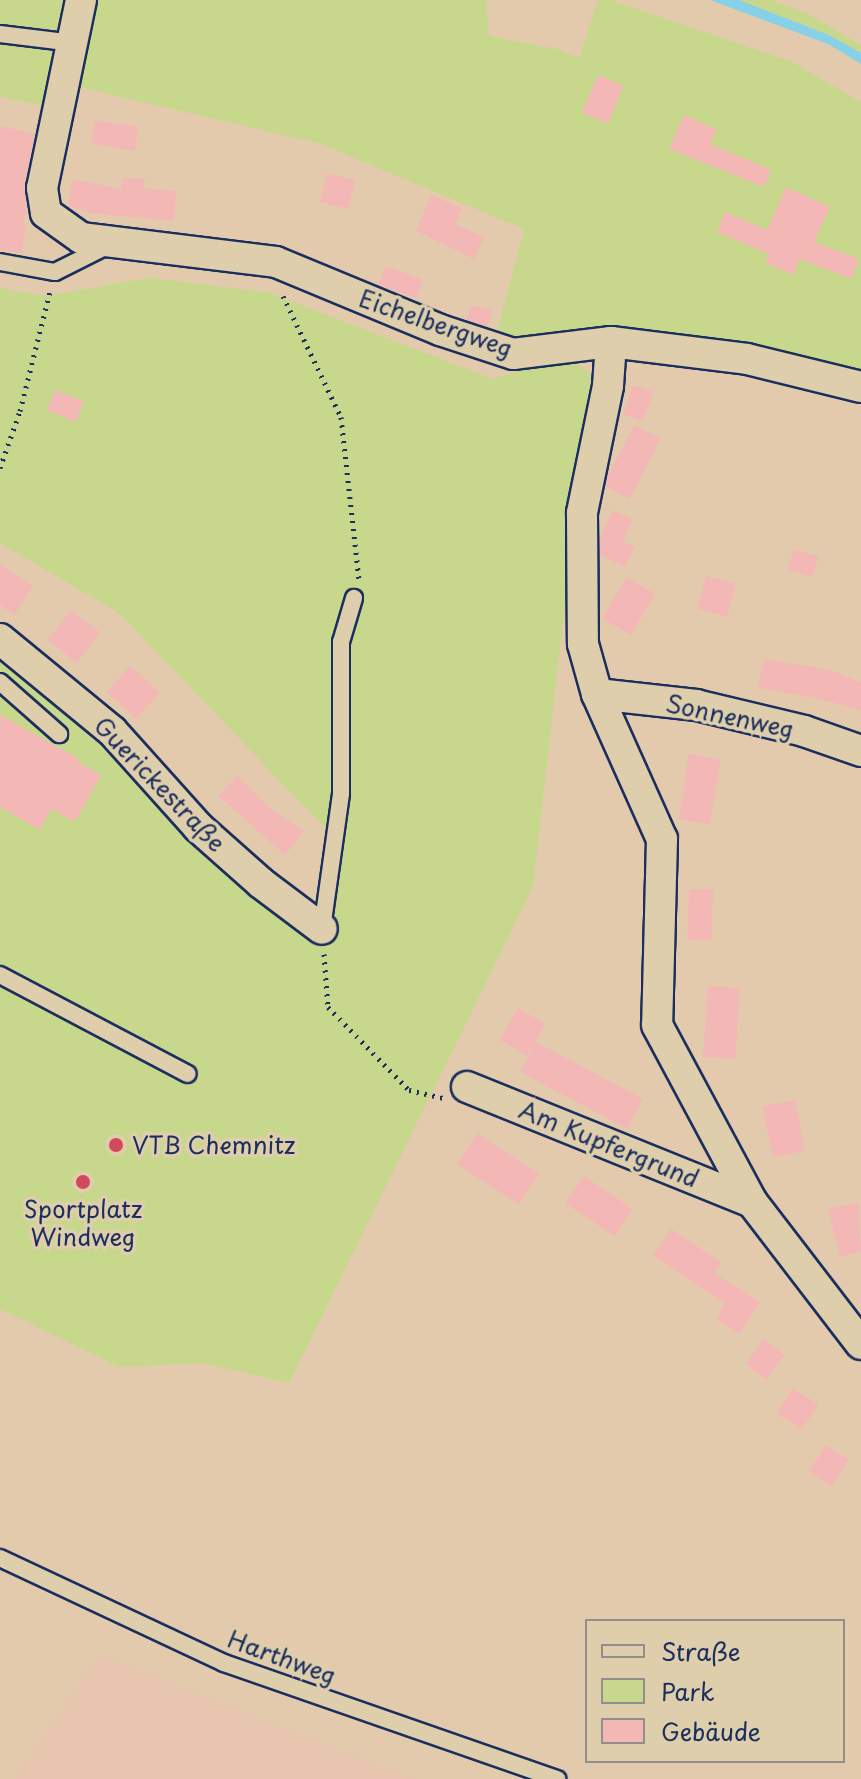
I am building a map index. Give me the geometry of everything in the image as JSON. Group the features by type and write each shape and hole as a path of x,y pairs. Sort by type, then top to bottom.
{"street":[{"path":"73,43 81,0"},
{"name":"Eichelbergweg","path":"73,43 42,188 46,213 81,238 276,262 440,330 513,354 611,342 747,359 861,387"},
{"name":"Am Kupfergrund","path":"611,342 608,386 582,513 583,644 597,694 662,839 657,1025 752,1202 861,1344"},
{"name":"Guerickestraße","path":"0,639 112,731 198,827 261,883 322,929"},
{"name":"Sonnenweg","path":"597,694 696,705 804,731 861,751"},
{"name":"Am Kupfergrund","path":"467,1087 752,1202"}],"lane":[{"path":"0,34 73,43"},
{"path":"0,262 55,272 111,244"},
{"path":"322,929 341,793 341,642 354,598"},
{"path":"0,682 59,734"},
{"path":"0,975 188,1074"},
{"name":"Harthweg","path":"0,1558 224,1663 557,1779"}],"path":[{"path":"0,468 20,411 55,272"},
{"path":"281,293 341,417 360,575 354,598"},
{"path":"322,929 328,1007 409,1090 441,1100 467,1087"}],"shaded area":[{"path":"100,1655 412,1779 15,1779"}],"green space":[{"path":"0,0 68,0 52,107 0,97"},
{"path":"94,0 486,0 489,36 557,49 579,58 598,0 611,0 790,61 861,102 861,369 744,343 598,326 495,339 524,229 321,144 79,87 86,25"},
{"path":"739,0 772,0 808,14 861,45 861,53 829,35"},
{"path":"149,278 267,292 493,379 546,362 572,361 591,373 533,887 289,1383 203,1363 119,1367 0,1309 0,649 132,773 315,910 326,829 119,613 0,543 0,288 45,296"}],"water":[{"path":"710,0 739,0 829,35 861,53 861,64 828,44"}],"building":[{"path":"598,75 624,86 608,124 582,113"},
{"path":"684,115 717,130 710,144 771,170 764,187 669,149"},
{"path":"95,120 138,127 135,151 91,144"},
{"path":"0,126 35,134 24,185 27,208 22,253 0,250"},
{"path":"327,173 355,180 348,209 320,202"},
{"path":"122,178 145,179 144,188 176,191 174,221 90,213 68,206 73,179 121,189"},
{"path":"786,187 830,207 814,242 859,259 852,279 799,259 794,275 765,263 769,254 717,232 725,212 767,230"},
{"path":"431,195 462,208 455,224 484,237 474,259 416,231"},
{"path":"385,266 423,279 416,298 378,285"},
{"path":"471,305 492,311 488,326 467,320"},
{"path":"633,385 653,392 643,421 623,414"},
{"path":"55,390 84,402 76,422 47,410"},
{"path":"634,425 661,439 630,499 603,486"},
{"path":"613,510 632,519 623,542 635,547 625,567 600,555 600,539"},
{"path":"794,549 819,557 812,577 788,569"},
{"path":"0,564 33,586 14,615 0,605"},
{"path":"706,576 736,584 727,617 697,609"},
{"path":"627,577 655,594 631,635 602,618"},
{"path":"71,610 100,633 77,663 48,640"},
{"path":"764,659 831,670 861,682 861,711 829,701 758,688"},
{"path":"130,666 160,693 136,719 107,692"},
{"path":"0,715 79,759 78,762 101,775 75,822 51,809 40,830 0,807"},
{"path":"689,754 721,759 710,824 679,819"},
{"path":"237,776 276,813 304,831 285,855 218,796"},
{"path":"689,889 713,890 711,941 687,940"},
{"path":"708,986 740,988 735,1059 703,1057"},
{"path":"518,1008 546,1024 527,1056 500,1040"},
{"path":"536,1042 643,1099 627,1129 520,1072"},
{"path":"795,1100 805,1151 773,1157 763,1106"},
{"path":"477,1133 539,1173 519,1204 457,1164"},
{"path":"584,1176 633,1209 614,1236 566,1203"},
{"path":"858,1202 861,1251 840,1257 828,1209"},
{"path":"671,1229 721,1262 714,1273 760,1302 739,1334 716,1319 725,1304 653,1256"},
{"path":"764,1339 785,1355 766,1379 745,1364"},
{"path":"793,1388 818,1404 802,1429 777,1413"},
{"path":"826,1445 849,1460 831,1487 809,1472"}],"place":[{"name":"VTB Chemnitz","path":"116,1145"},
{"name":"Sportplatz Windweg","path":"83,1182"}]}
